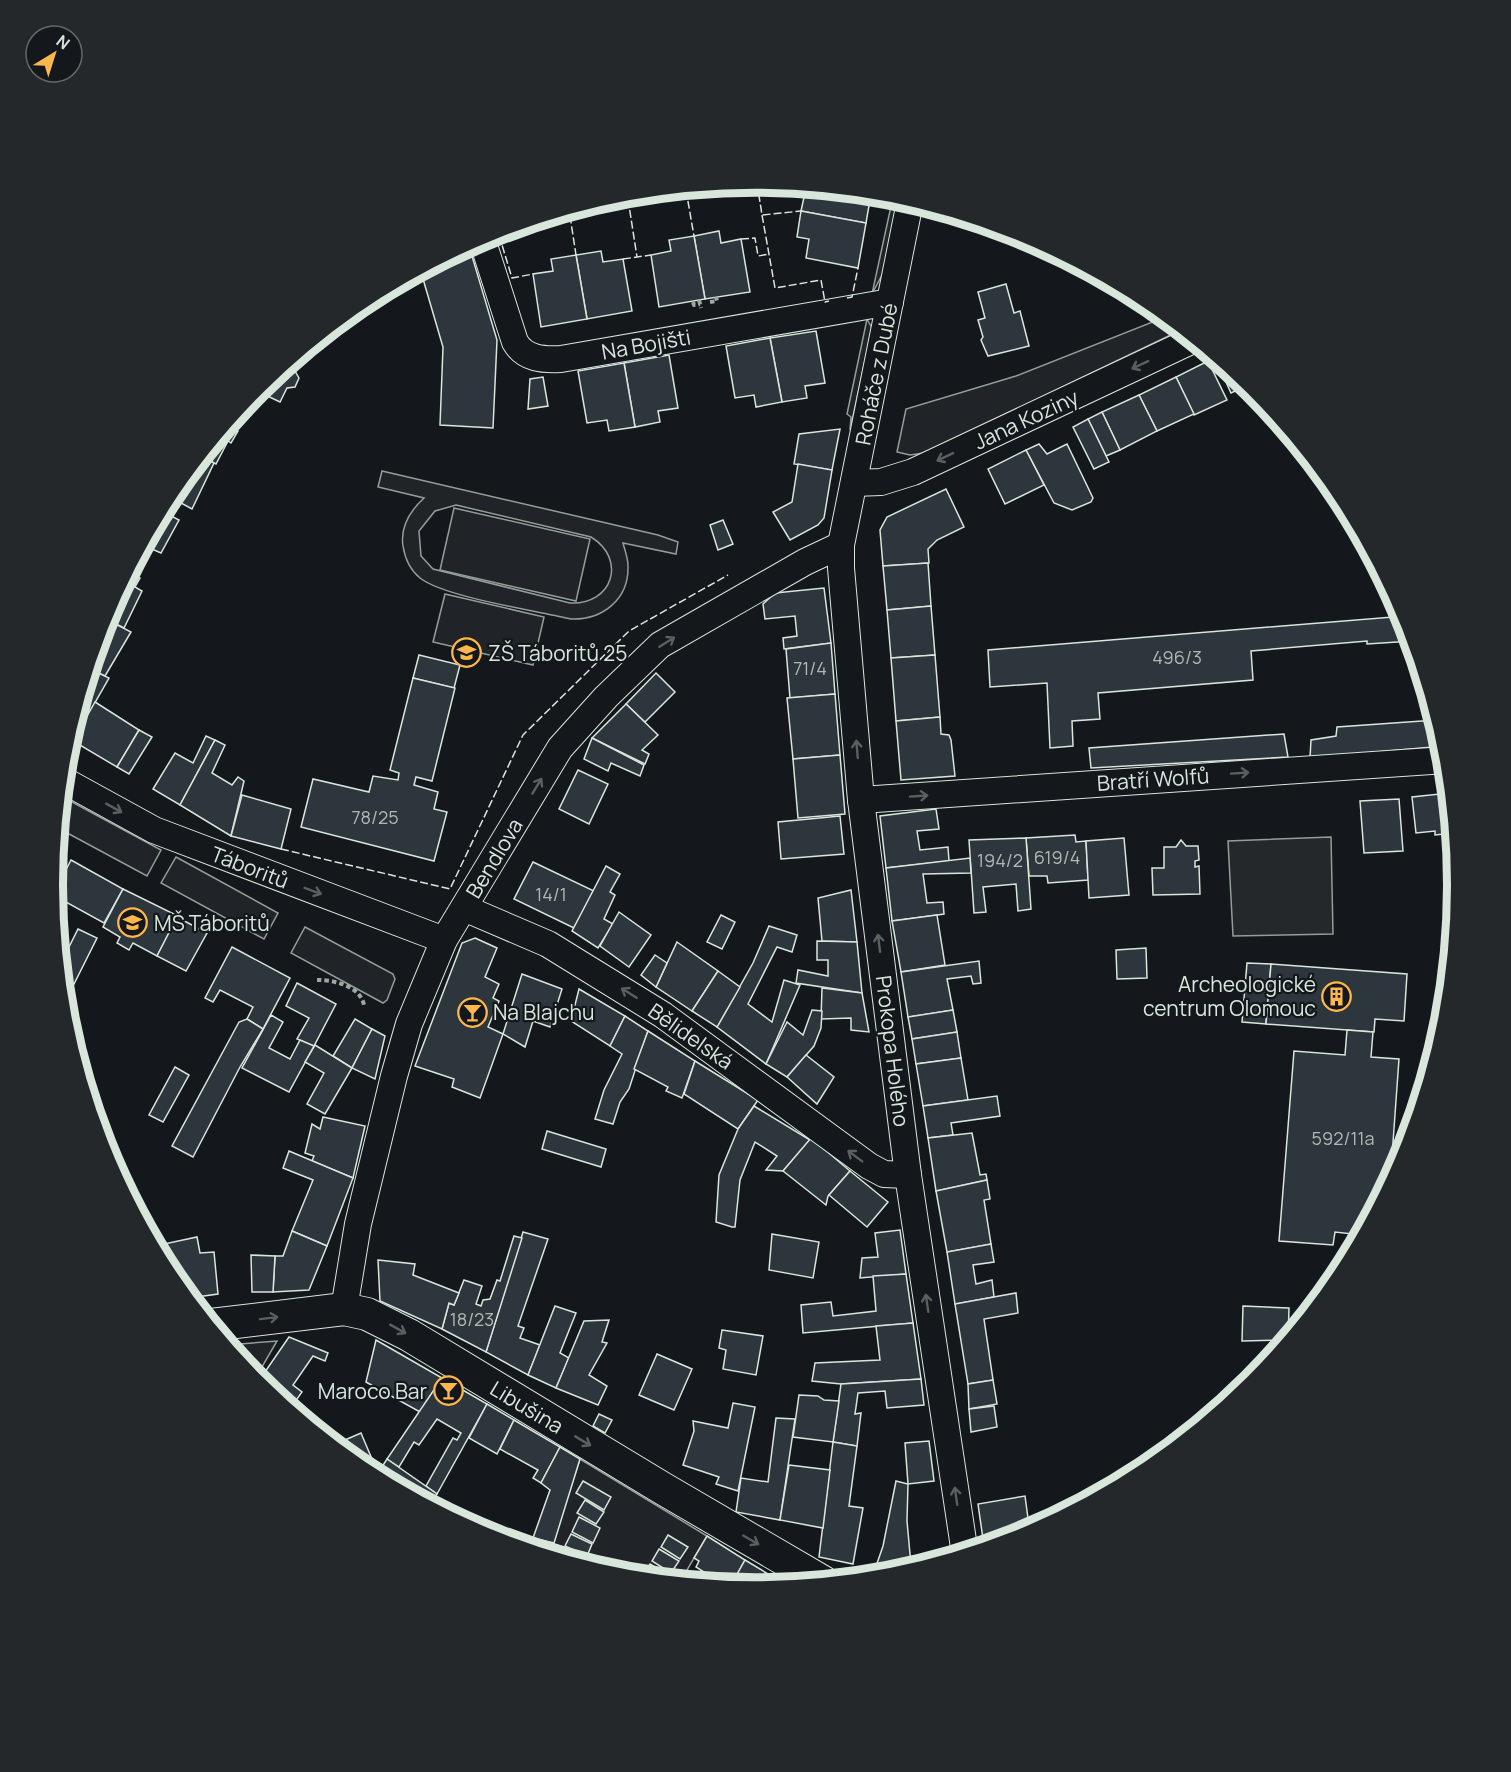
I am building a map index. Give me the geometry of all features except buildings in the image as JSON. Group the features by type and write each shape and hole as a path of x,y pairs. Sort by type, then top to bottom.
{"street":[{"name":"Roháče z Dubé","path":"841,545 908,211"},
{"name":"Na Bojišti","path":"485,248 515,342 522,351 538,359 561,359 890,302"},
{"name":"Jana Koziny","path":"854,483 881,482 913,472 1185,344"},
{"name":"Prokopa Holého","path":"841,545 861,800 908,1175 963,1547"},
{"name":"Bendlova","path":"344,1309 354,1243 394,1076 409,1024 444,940 560,748 606,697 660,645 805,562 841,545"},
{"name":"Bratří Wolfů","path":"861,800 1437,761"},
{"name":"Táboritů","path":"71,784 154,830 444,940"},
{"name":"Bělidelská","path":"464,908 548,944 663,1015 869,1166 884,1174 908,1175"},
{"name":"Libušina","path":"219,1324 344,1309 367,1314 410,1335 662,1488 813,1576"}],"path":[{"path":"710,302 717,301 716,297"},
{"path":"693,302 694,305 700,304"},
{"path":"317,980 348,986 359,994 364,1005"}],"shaded area":[{"path":"891,207 898,209 883,273 872,294"},
{"path":"867,319 872,328 850,430 851,417 847,414"},
{"path":"1155,321 1173,334 924,453 910,455 897,452 906,409 1016,376"},
{"path":"382,471 658,535 678,542 676,554 623,543 628,566 624,589 612,606 593,616 571,619 492,603 432,585 416,575 405,555 402,539 410,514 424,498 378,487","holes":["456,505 591,537 602,546 609,557 612,568 610,579 605,589 596,597 585,602 570,603 433,569 421,556 419,531 435,511"]},
{"path":"454,508 590,539 576,601 440,570"},
{"path":"445,594 544,617 533,665 433,642"},
{"path":"69,800 161,850 147,876 65,832"},
{"path":"1331,837 1333,934 1233,936 1228,841"},
{"path":"176,857 278,913 264,939 161,883"},
{"path":"305,927 393,974 395,979 387,1000 383,1003 291,953"},
{"path":"277,1341 260,1370 236,1344"},
{"path":"580,1459 707,1536 684,1575 620,1565 551,1547"}],"fence":[{"path":"759,193 762,215 801,211"},
{"path":"687,197 694,236"},
{"path":"629,205 637,257"},
{"path":"762,215 775,288 821,280 825,302 829,301"},
{"path":"570,219 576,255"},
{"path":"741,239 755,238 758,256 769,254"},
{"path":"501,242 512,278 533,274"},
{"path":"623,259 651,255"},
{"path":"847,298 852,297 858,268"},
{"path":"281,849 450,889 523,735 629,631 728,575"}],"place":[{"name":"ZŠ Táboritů 25","path":"467,653"},
{"name":"MŠ Táboritů","path":"133,923"},
{"name":"Archeologické centrum Olomouc","path":"1337,996"},
{"name":"Na Blajchu","path":"472,1012"},
{"name":"Maroco Bar","path":"448,1391"}]}
